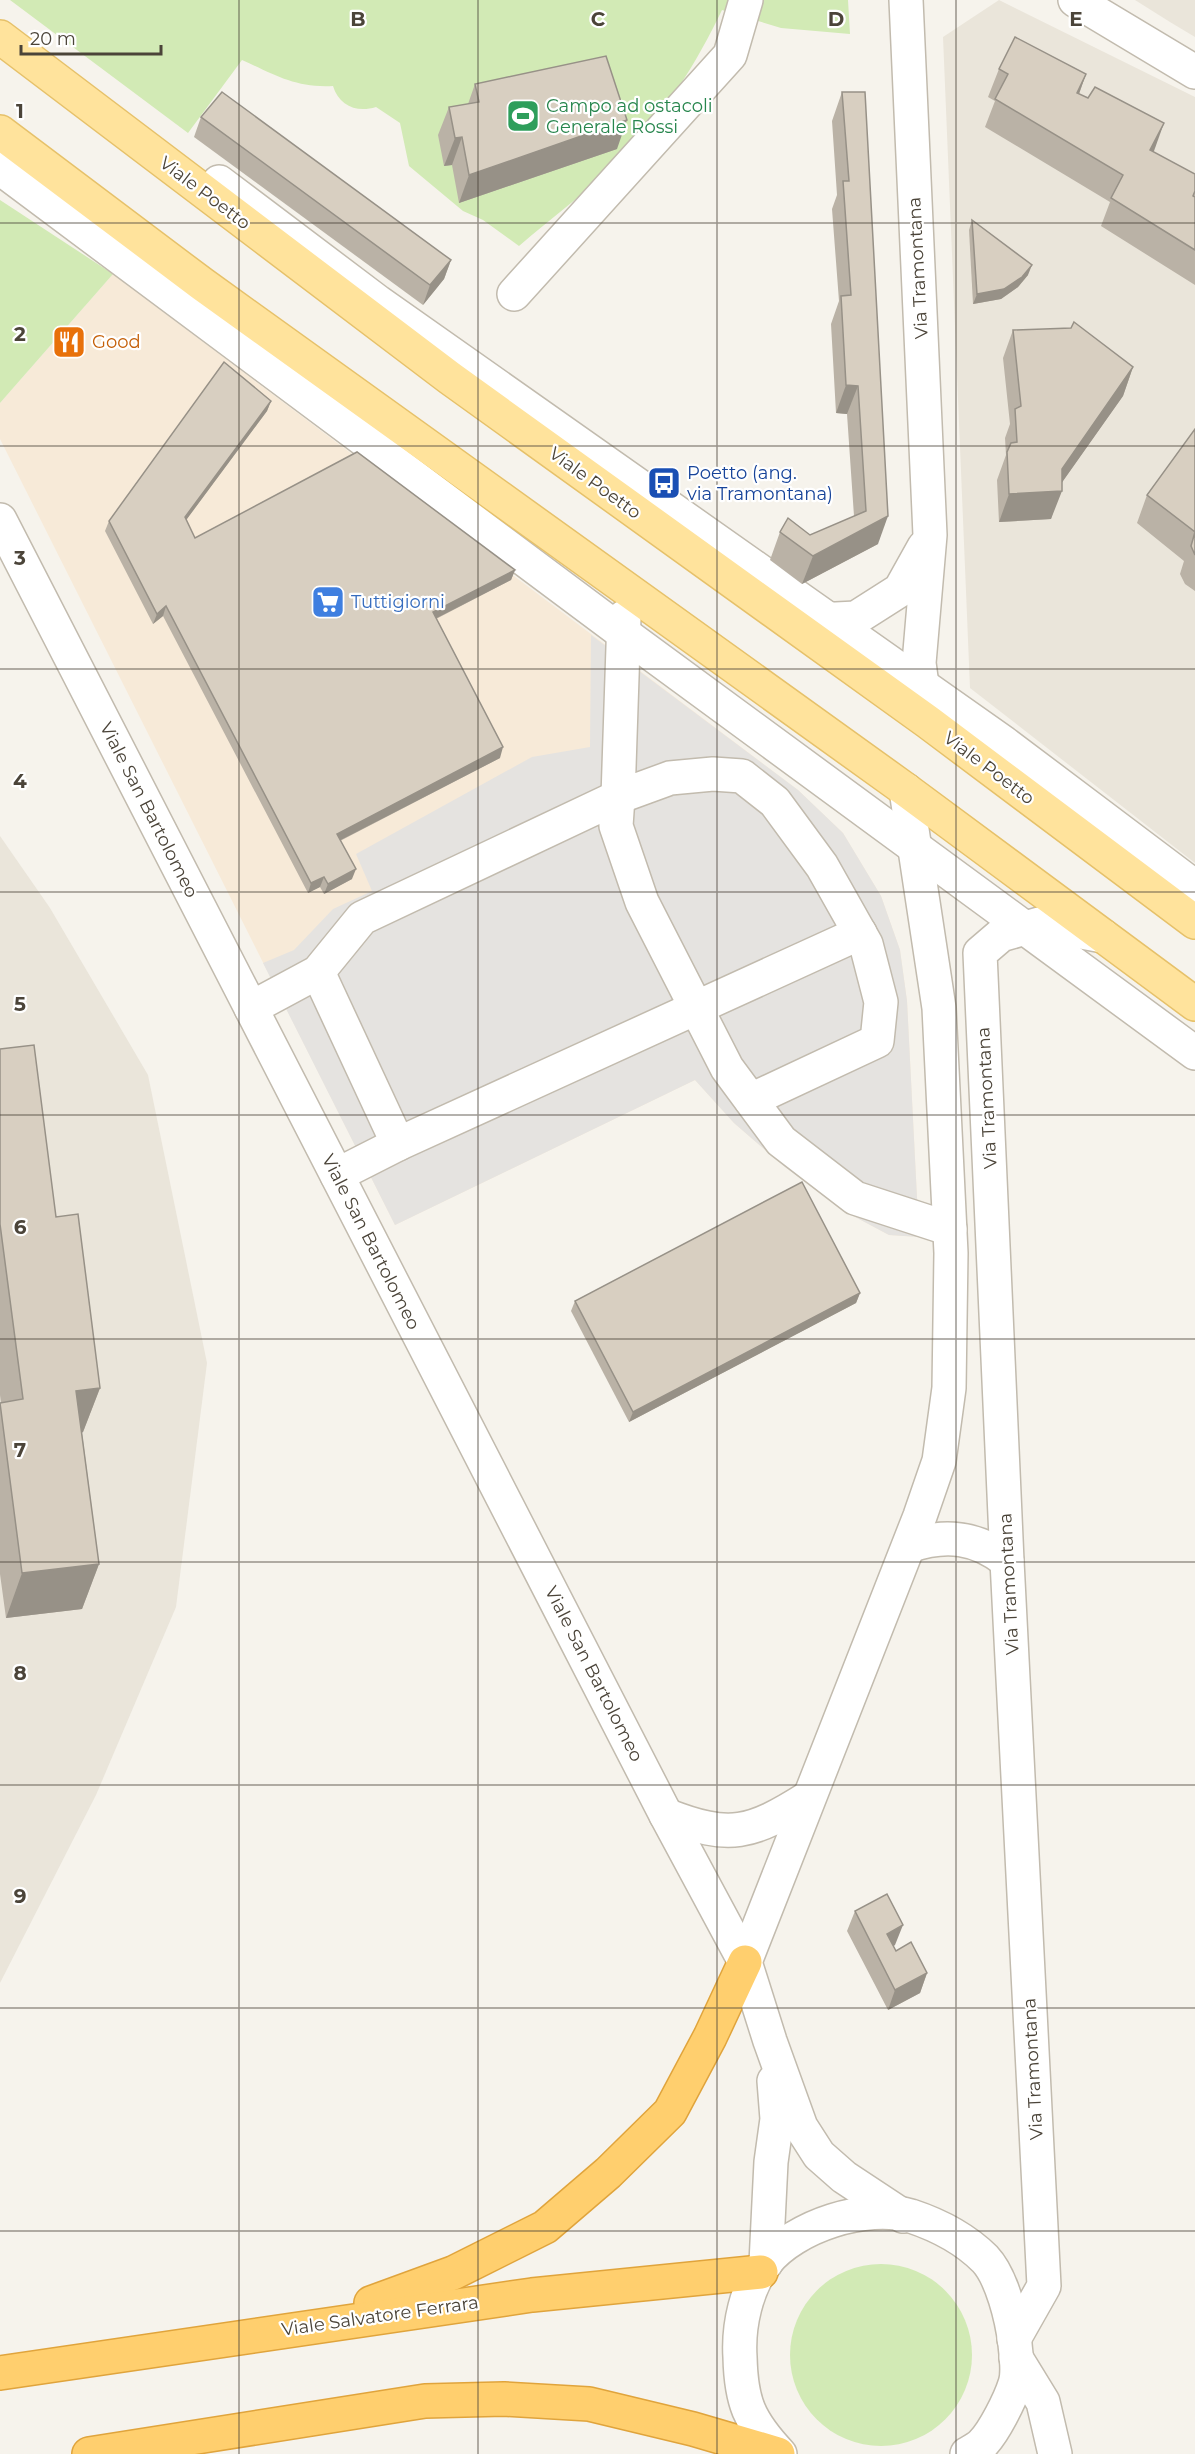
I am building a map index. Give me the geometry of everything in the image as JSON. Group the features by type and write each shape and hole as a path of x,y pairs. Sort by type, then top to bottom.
{"highway":[{"path":"310,2326 453,2273 545,2227 608,2173 670,2112 710,2037 745,1962"},
{"name":"Viale Salvatore Ferrara","path":"0,2373 532,2295 763,2267"},
{"path":"89,2454 425,2401 504,2399 590,2404 693,2429 779,2454"}],"main road":[{"name":"Viale Poetto","path":"0,38 450,378 928,722 1195,922"},
{"path":"0,132 202,284 906,790 1195,1004"}],"street":[{"path":"514,294 730,55 746,0"},
{"name":"Via Tramontana","path":"906,0 930,535 919,663 928,722"},
{"path":"1075,0 1195,72"},
{"name":"Viale Poetto","path":"0,21 12,27 378,302 1004,743 1195,887"},
{"path":"0,168 623,633 1195,1053"},
{"name":"Viale San Bartolomeo","path":"0,520 666,1815 745,1962 801,2127 819,2155 844,2177 903,2216"},
{"path":"789,622 856,618 900,591 930,535"},
{"path":"625,588 616,826 642,902 727,1068 781,1141 855,1198 950,1229"},
{"path":"251,1008 318,972 362,918 618,797 670,777 713,774 742,776 774,802 822,866 866,944 881,1002 877,1041 751,1100"},
{"path":"745,1962 909,1546 939,1461 949,1388 950,1229 939,1008 906,790"},
{"name":"Via Tramontana","path":"967,2454 982,2444 998,2418 1015,2360 1044,2286 1007,1562 980,953 1001,935 1039,924 1103,936"},
{"path":"337,1175 398,1144 860,933"},
{"path":"318,972 398,1144"},
{"path":"909,1546 943,1537 961,1538 994,1550 1007,1562"},
{"path":"666,1815 699,1828 738,1831 774,1820 808,1798"},
{"name":"Viale San Bartolomeo","path":"763,2267 771,2162 777,2119 770,2041"},
{"path":"779,2454 759,2432 744,2402 739,2336 750,2291 763,2267 789,2241 821,2223 866,2213 909,2216 954,2234 986,2260 1004,2292 1015,2360 1056,2447"},
{"path":"996,2454 998,2418"}],"shaded area":[{"path":"999,0 1195,97 1195,863 970,688 943,37"},
{"path":"1135,0 1195,0 1195,37 1170,22"},
{"path":"113,274 798,790 843,833 881,896 900,950 907,1001 919,1237 889,1235 844,1211 785,1167 734,1123 695,1080 395,1225 0,439 0,403"},
{"path":"591,635 798,790 843,833 881,896 900,950 907,1001 919,1237 889,1235 844,1211 785,1167 734,1123 695,1080 395,1225 263,963 294,950 333,909 372,891 356,854 532,757 590,747"},
{"path":"0,836 50,908 148,1075 207,1363 176,1607 96,1795 0,1983"}],"green space":[{"name":"Campo ad ostacoli Generale Rossi","path":"10,0 848,0 850,34 781,28 722,10 679,87 639,139 599,179 519,246 483,220 463,211 409,166 400,123 376,107 362,109 344,103 333,86 296,83 242,60 188,133"},
{"path":"0,200 113,274 0,403"},
{"path":"881,2264 916,2271 945,2291 965,2320 972,2355 965,2390 945,2419 916,2439 881,2446 846,2439 817,2419 797,2390 790,2355 797,2320 817,2291 846,2271"}],"building":[{"path":"1015,37 1086,74 1077,93 1088,98 1095,87 1164,123 1150,150 1195,174 1193,196 1195,197 1195,250 1111,198 1123,175 995,99 1008,74 999,69"},
{"path":"606,56 627,120 469,175 462,137 455,138 449,107 479,102 475,84"},
{"path":"222,92 451,260 430,285 201,117"},
{"path":"842,92 865,92 888,516 813,556 780,532 788,518 810,535 866,511 858,386 846,385 841,296 851,295 843,181 849,181"},
{"path":"972,220 1032,265 1022,277 1004,289 977,294"},
{"path":"1074,322 1133,367 1062,469 1062,491 1009,494 1007,452 1011,443 1017,442 1015,409 1021,406 1013,330 1071,328"},
{"path":"224,362 271,401 185,517 195,538 357,452 515,570 433,612 503,747 337,834 356,869 328,884 324,877 311,883 166,606 157,614 109,521"},
{"path":"1195,429 1195,532 1147,495"},
{"path":"1195,532 1195,555 1191,546"},
{"path":"34,1045 56,1217 78,1214 100,1388 76,1391 99,1564 22,1573 0,1403 23,1399 0,1224 0,1049"},
{"path":"802,1182 860,1293 633,1412 575,1301"},
{"path":"887,1894 903,1925 887,1934 896,1951 911,1942 927,1973 895,1990 855,1911"}],"place":[{"name":"Campo ad ostacoli Generale Rossi","path":"523,116"},
{"name":"Good","path":"69,342"},
{"name":"Poetto (ang. via Tramontana)","path":"664,483"},
{"name":"Tuttigiorni","path":"328,602"}]}
